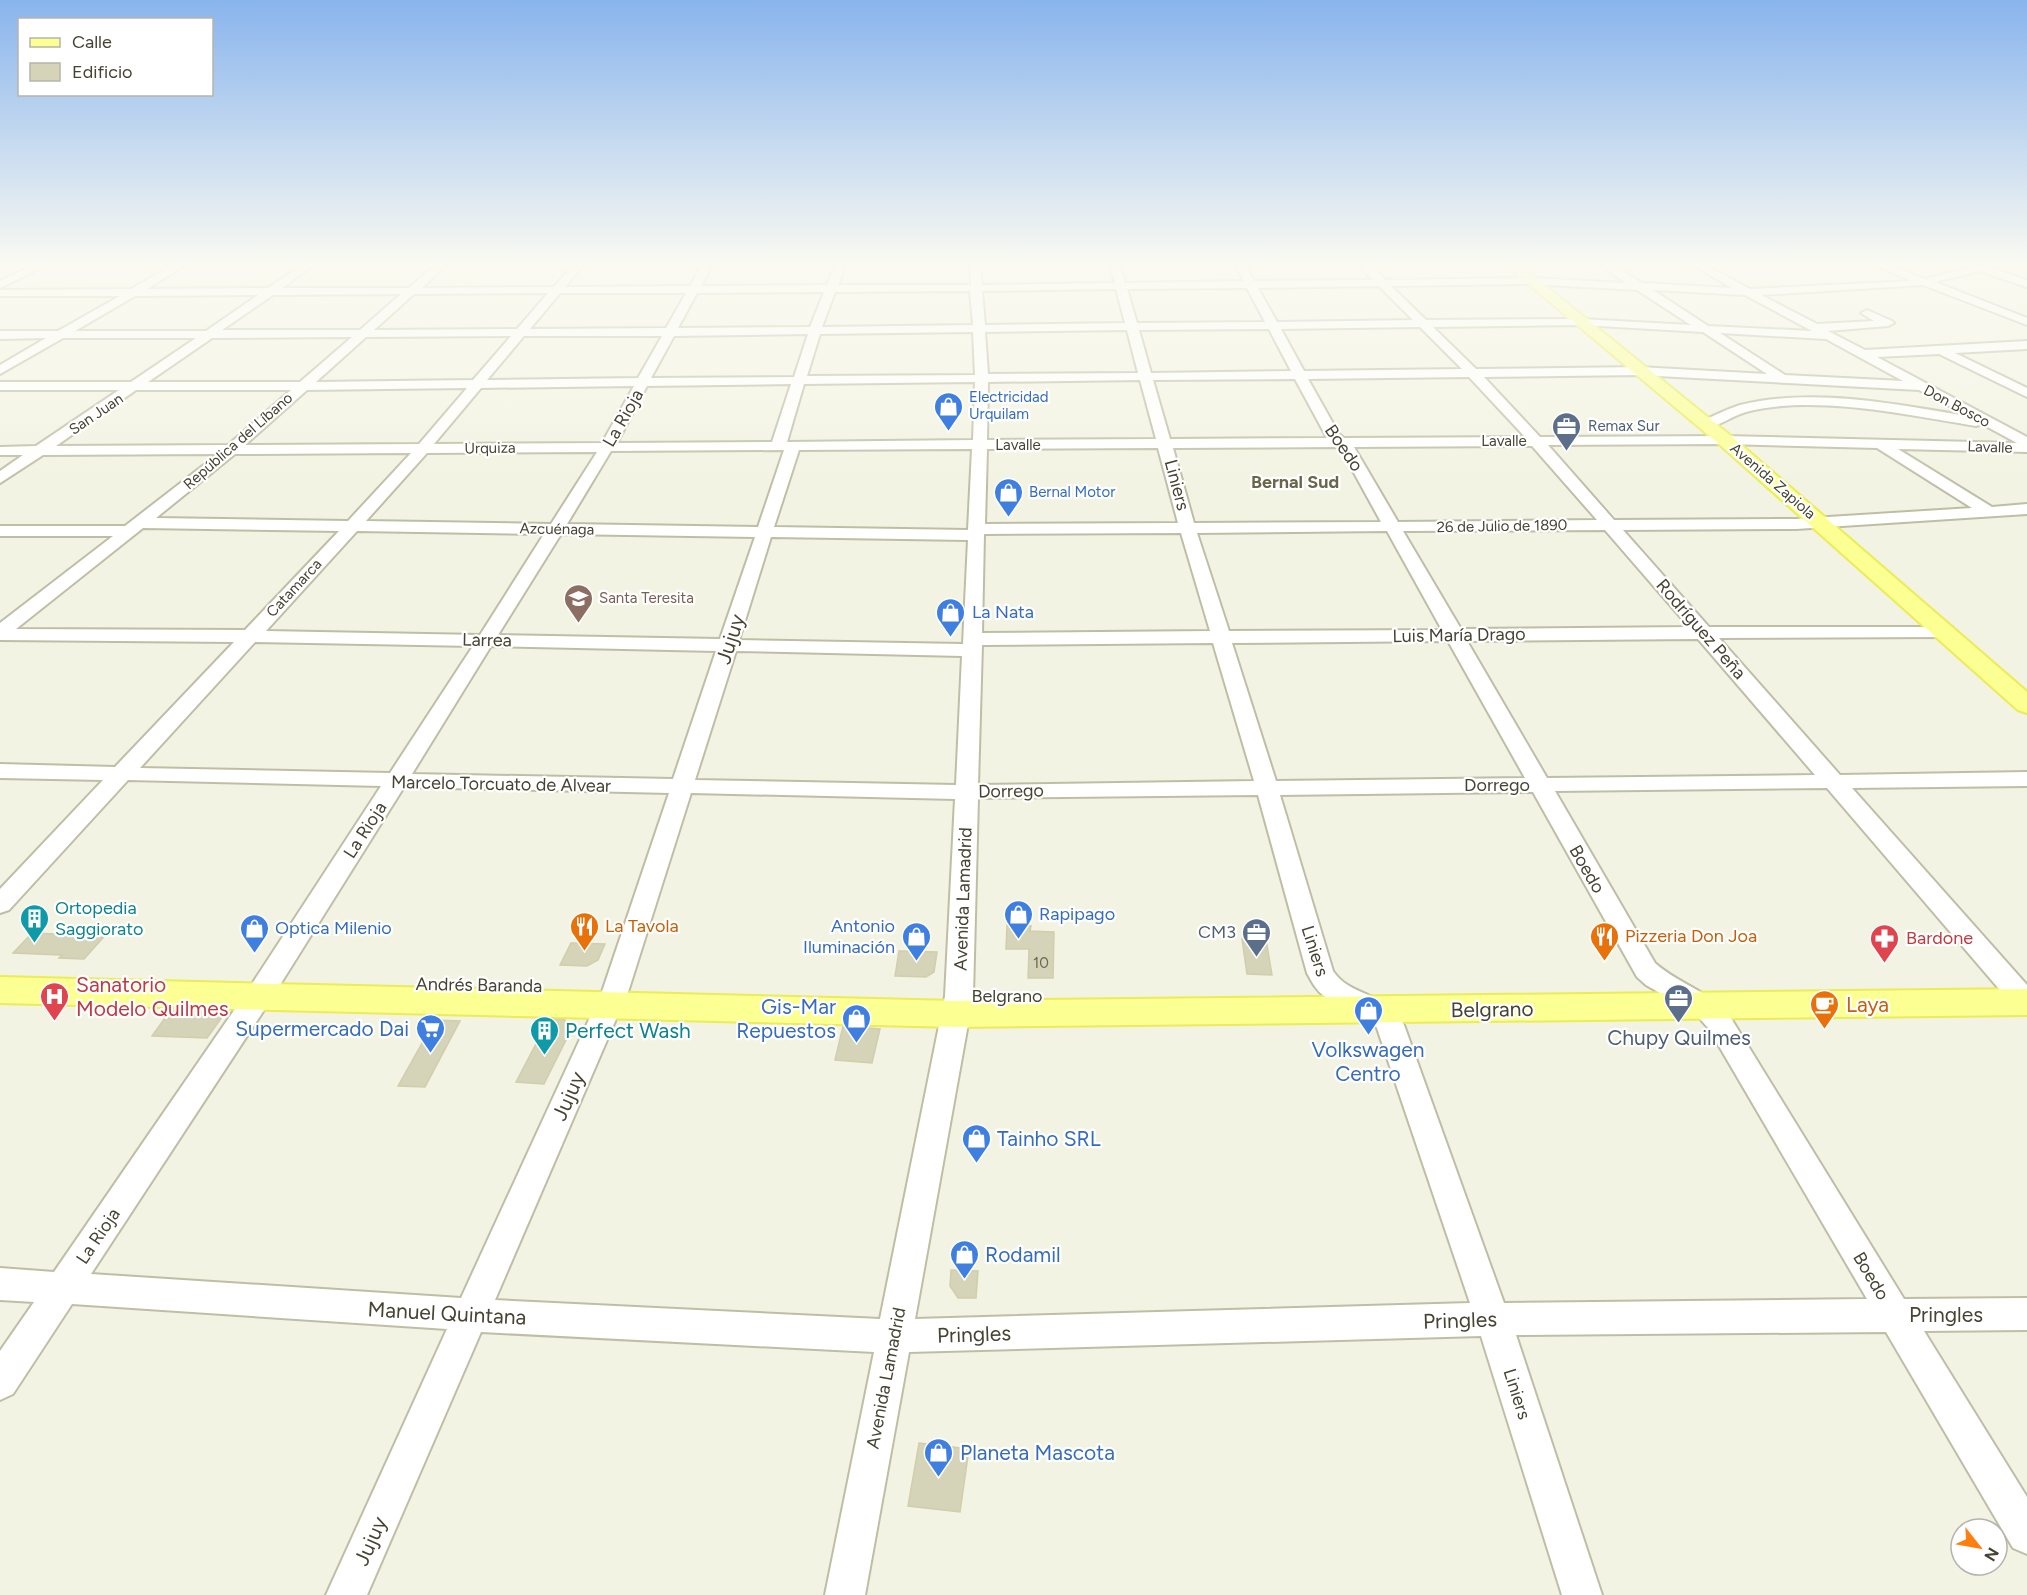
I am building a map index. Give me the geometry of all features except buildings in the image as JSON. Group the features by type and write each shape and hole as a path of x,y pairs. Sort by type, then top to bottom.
{"main road":[{"name":"Avenida Zapiola","path":"1598,339 1707,424 2027,705"},
{"name":"Andrés Baranda","path":"0,973 263,988 958,1005"},
{"name":"Andrés Baranda","path":"0,990 263,988"},
{"name":"Belgrano","path":"958,1005 1339,993 1674,989 2024,995"},
{"name":"Belgrano","path":"958,1005 1377,1010 1705,1006 2024,995"}],"street":[{"path":"0,370 52,339"},
{"name":"San Juan","path":"0,478 137,386 201,339"},
{"name":"República del Líbano","path":"0,633 132,527 214,465 356,339"},
{"name":"Catamarca","path":"0,904 352,526 422,449 514,339"},
{"name":"La Rioja","path":"0,1382 263,988 396,781 607,447 667,339"},
{"name":"Jujuy","path":"346,1595 612,997 764,531 786,446 799,380 812,339"},
{"name":"Avenida Lamadrid","path":"845,1595 958,1005 981,445 982,378 980,339"},
{"name":"Liniers","path":"1136,339 1188,529 1267,787 1320,974 1325,984 1377,1010 1387,1018 1390,1025 1493,1319 1582,1595"},
{"name":"Boedo","path":"1281,339 1333,436 1348,449 1646,970 1655,978 1705,1006 1719,1022 2027,1534"},
{"name":"Rodríguez Peña","path":"1439,339 1536,441 1832,780 2024,995"},
{"path":"1720,339 1806,395 1805,400 1797,403"},
{"name":"Don Bosco","path":"1837,339 2007,432 2027,446"},
{"path":"1864,354 2027,345"},
{"path":"1943,351 2027,393"},
{"path":"0,386 302,386 1639,371 1921,386"},
{"path":"1707,424 1742,409 1797,403 1885,407 2007,432"},
{"path":"1960,421 1983,420"},
{"name":"Lavalle","path":"981,445 1725,440 2027,446"},
{"path":"1880,444 1988,512"},
{"name":"Urquiza","path":"0,451 981,445"},
{"name":"26 de Julio de 1890","path":"977,532 1821,522 2027,509"},
{"name":"Azcuénaga","path":"0,531 132,527 352,526 977,532"},
{"name":"Luis María Drago","path":"973,644 1221,637 1945,631"},
{"name":"Larrea","path":"0,633 728,645 973,644"},
{"name":"Marcelo Torcuato de Alvear","path":"0,771 680,788 967,792"},
{"name":"Dorrego","path":"967,792 2027,779"},
{"name":"Manuel Quintana","path":"0,1284 472,1315 894,1336"},
{"name":"Pringles","path":"894,1336 1493,1319 2027,1314"}],"place":[{"name":"Electricidad Urquilam","path":"948,432"},
{"name":"Remax Sur","path":"1567,452"},
{"name":"Bernal Motor","path":"1008,518"},
{"name":"Santa Teresita","path":"578,624"},
{"name":"La Nata","path":"951,638"},
{"name":"Rapipago","path":"1018,940"},
{"name":"Ortopedia Saggiorato","path":"34,944"},
{"name":"La Tavola","path":"584,952"},
{"name":"Optica Milenio","path":"254,954"},
{"name":"CM3","path":"1257,958"},
{"name":"Antonio Iluminación","path":"916,962"},
{"name":"Pizzeria Don Joa","path":"1604,962"},
{"name":"Bardone","path":"1885,964"},
{"name":"Sanatorio Modelo Quilmes","path":"55,1022"},
{"name":"Chupy Quilmes","path":"1679,1024"},
{"name":"Laya","path":"1825,1030"},
{"name":"Volkswagen Centro","path":"1368,1036"},
{"name":"Gis-Mar Repuestos","path":"857,1044"},
{"name":"Supermercado Dai","path":"430,1054"},
{"name":"Perfect Wash","path":"544,1056"},
{"name":"Tainho SRL","path":"976,1164"},
{"name":"Rodamil","path":"964,1280"},
{"name":"Planeta Mascota","path":"939,1478"}],"district":[{"name":"Bernal Sud","path":"1295,482"}]}
